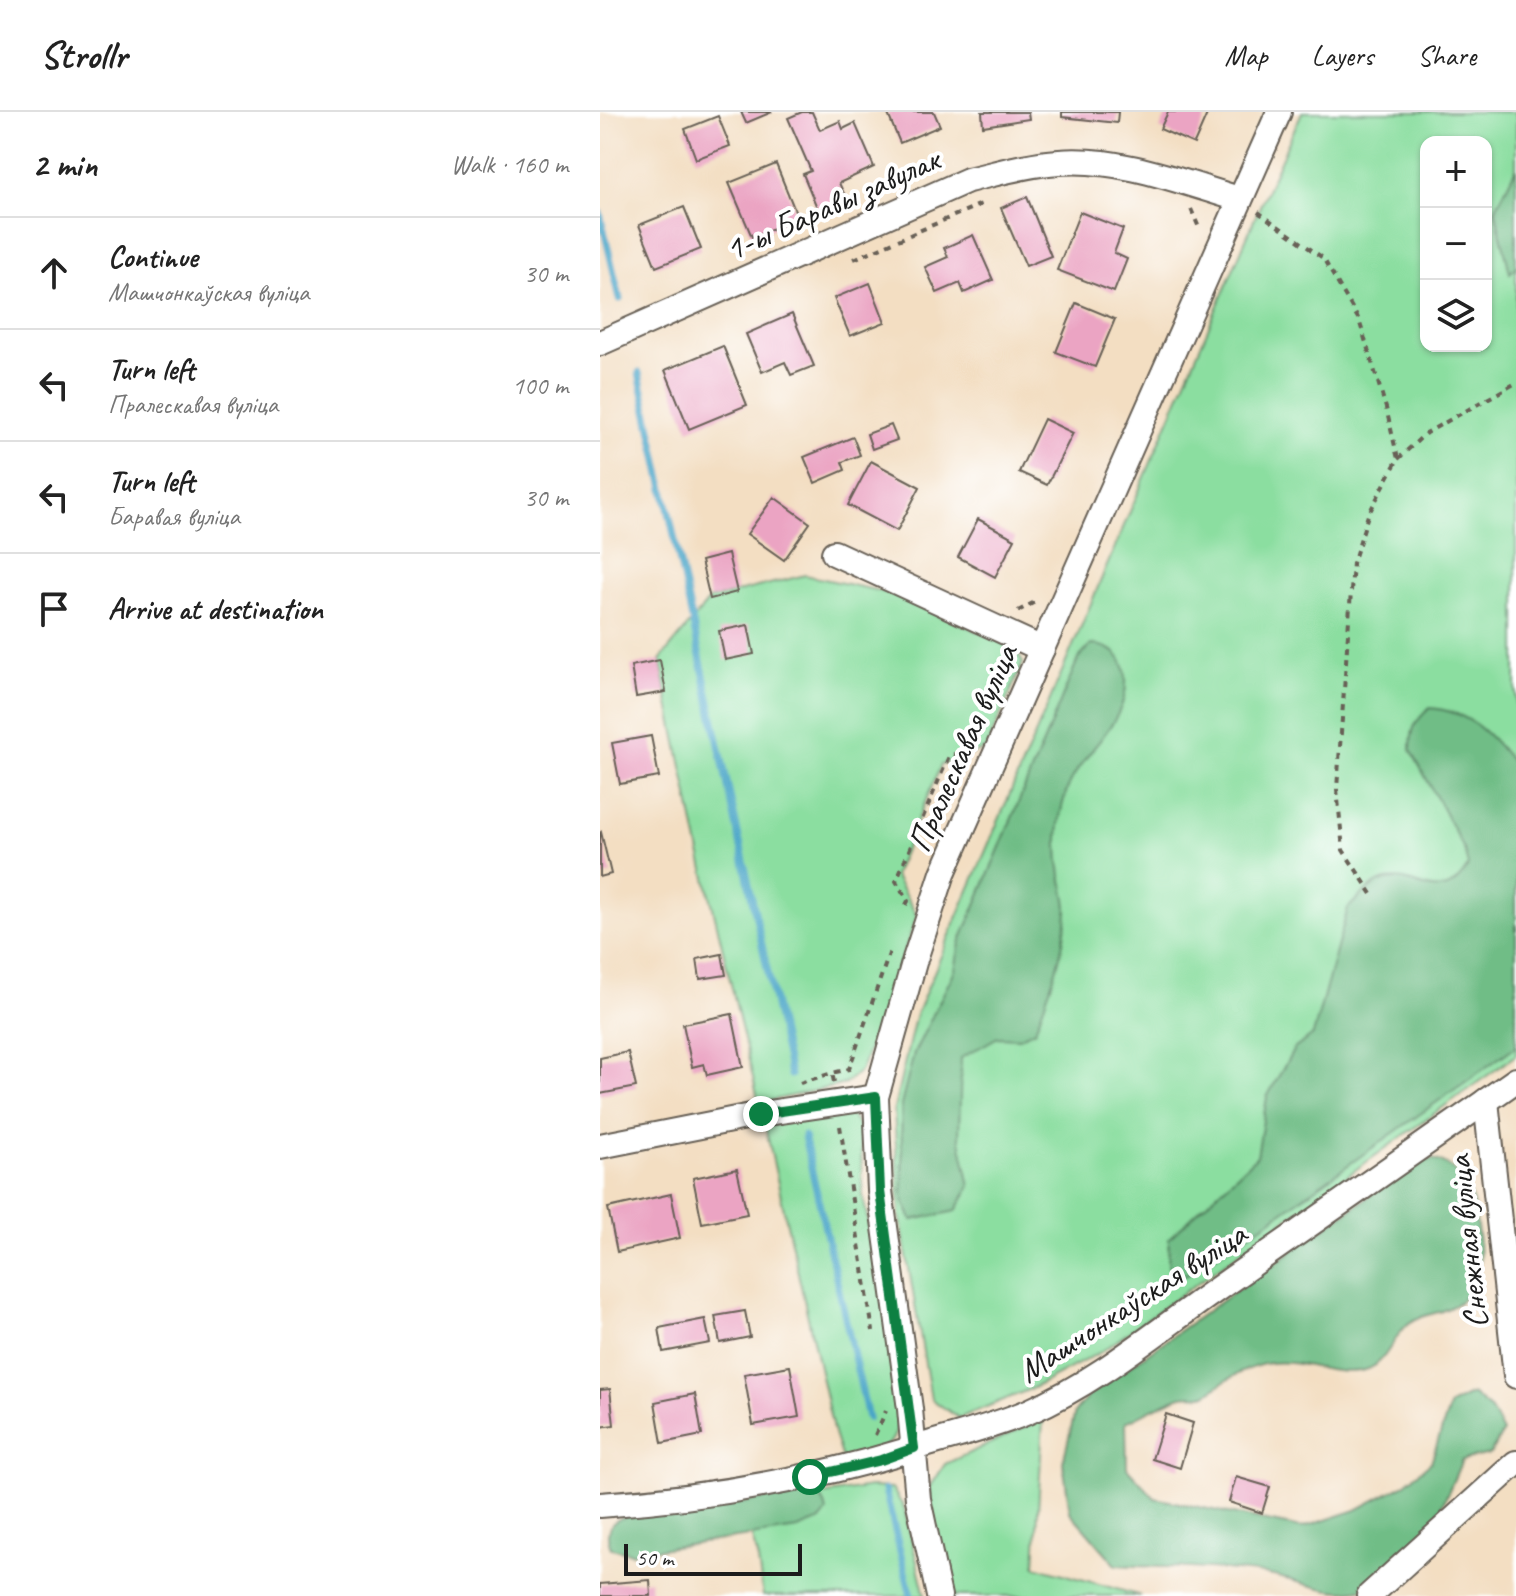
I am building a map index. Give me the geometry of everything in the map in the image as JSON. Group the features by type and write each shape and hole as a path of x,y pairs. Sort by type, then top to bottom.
{"street":[{"name":"Пралескавая вуліца","path":"939,1596 918,1499 880,1191 876,1097 943,873 1279,112"},
{"name":"1-ы Баравы завулак","path":"600,343 968,180 1016,168 1061,162 1105,163 1239,199"},
{"path":"834,553 1042,649"},
{"name":"Машчонкаўская вуліца","path":"600,1505 737,1492 863,1464 976,1431 1033,1410 1131,1350 1516,1080"},
{"path":"600,1146 761,1114 876,1097"},
{"name":"Снежная вуліца","path":"1486,1101 1516,1376"},
{"path":"1369,1596 1516,1463"}],"path":[{"path":"842,264 999,196"},
{"path":"1239,199 1323,258 1359,320 1398,459"},
{"path":"1374,897 1343,850 1337,789 1353,563 1368,515 1398,459 1426,433 1516,383"}],"green space":[{"path":"1302,112 1516,112 1516,1055 1101,1352 1033,1388 959,1418 931,1399 900,1216 894,1109 915,1017"},
{"path":"1516,168 1516,267 1510,273 1495,210"},
{"path":"805,575 894,594 1015,648 1023,663 986,749 941,765 894,875 917,916 861,1070 845,1084 759,1103 698,844 660,660 710,599"},
{"path":"1091,645 1105,647 1120,658 1125,670 1125,695 1111,725 1071,781 1062,806 1058,856 1067,912 1056,972 1035,1030 1019,1038 998,1037 961,1058 959,1136 970,1186 956,1211 912,1220 903,1199 901,1105 914,1053 955,970 960,943 1078,659"},
{"path":"1430,708 1458,714 1469,720 1499,746 1516,768 1516,1046 1265,1224 1186,1275 1176,1272 1168,1265 1169,1238 1257,1156 1267,1097 1294,1049 1313,1035 1348,908 1383,881 1395,879 1427,887 1448,887 1458,880 1468,866 1464,849 1411,750 1414,726"},
{"path":"849,1113 860,1128 863,1196 901,1401 893,1439 880,1449 843,1462 834,1434 765,1125"},
{"path":"1433,1159 1457,1173 1470,1195 1475,1213 1480,1258 1478,1271 1468,1294 1457,1304 1408,1324 1384,1357 1368,1369 1344,1372 1295,1364 1264,1364 1239,1373 1206,1394 1182,1396 1126,1422 1127,1468 1155,1498 1301,1528 1356,1510 1405,1484 1431,1462 1450,1405 1472,1394 1491,1410 1503,1432 1490,1454 1462,1460 1433,1523 1407,1561 1390,1576 1370,1586 1347,1591 1328,1590 1245,1572 1116,1565 1070,1512 1063,1462 1075,1412 1089,1395 1416,1163"},
{"path":"1043,1419 1035,1566 1141,1596 945,1596 929,1489 945,1464"},
{"path":"870,1487 892,1488 904,1508 925,1596 763,1596 758,1560 744,1508"},
{"path":"809,1491 821,1498 827,1512 821,1520 798,1529 632,1553 611,1548 609,1542 608,1532 612,1524 627,1516 707,1509"}],"building":[{"path":"741,112 772,112 746,123"},
{"path":"802,112 812,112 820,130 840,121 843,129 855,123 874,167 839,183 846,198 818,210 803,174 811,171 788,118"},
{"path":"887,112 934,112 940,126 900,143"},
{"path":"982,112 1028,112 1029,119 983,126"},
{"path":"1062,112 1118,112 1117,123 1062,117"},
{"path":"1168,112 1208,112 1194,144 1160,129"},
{"path":"718,116 730,146 696,159 685,129"},
{"path":"776,164 798,218 752,237 729,183"},
{"path":"1027,197 1051,256 1026,266 1001,208"},
{"path":"684,207 701,249 656,267 639,225"},
{"path":"1080,212 1123,229 1114,253 1127,259 1114,292 1057,270"},
{"path":"973,235 993,280 964,293 960,283 937,293 925,267 948,257 944,248"},
{"path":"870,283 885,322 850,336 834,298"},
{"path":"1076,303 1115,319 1095,367 1056,352"},
{"path":"792,314 814,366 791,375 785,362 762,372 746,334"},
{"path":"723,346 747,405 689,429 665,370"},
{"path":"1044,419 1073,433 1047,485 1019,472"},
{"path":"891,425 897,440 872,449 867,434"},
{"path":"853,437 860,455 842,462 845,470 815,483 804,457"},
{"path":"871,461 920,487 897,531 848,505"},
{"path":"774,497 810,523 784,560 747,534"},
{"path":"978,519 1015,539 995,577 958,557"},
{"path":"728,554 737,592 710,599 701,561"},
{"path":"748,625 754,654 725,660 719,631"},
{"path":"660,660 666,692 636,697 631,666"},
{"path":"651,736 659,777 620,784 612,743"},
{"path":"600,833 611,874 600,877"},
{"path":"722,954 726,975 700,979 697,959"},
{"path":"732,1014 743,1067 707,1075 704,1064 692,1067 683,1024"},
{"path":"628,1052 636,1087 600,1094 600,1058"},
{"path":"737,1169 747,1214 702,1223 693,1178"},
{"path":"671,1194 680,1238 617,1252 608,1208"},
{"path":"745,1311 750,1337 720,1343 715,1316"},
{"path":"705,1319 710,1343 663,1352 659,1328"},
{"path":"790,1366 799,1417 753,1425 744,1374"},
{"path":"610,1389 614,1425 600,1427 600,1390"},
{"path":"695,1394 702,1435 662,1443 655,1402"},
{"path":"1166,1414 1193,1423 1180,1468 1152,1459"},
{"path":"1236,1477 1270,1487 1262,1513 1229,1502"},
{"path":"650,1580 651,1596 600,1596 600,1584"}],"waterway":[{"path":"600,213 620,299"},
{"path":"639,373 790,1075"},
{"path":"804,1136 868,1418"},
{"path":"885,1490 911,1596"}],"route":[{"path":"761,1114 876,1097 880,1191 914,1448 881,1460 810,1477"}]}
